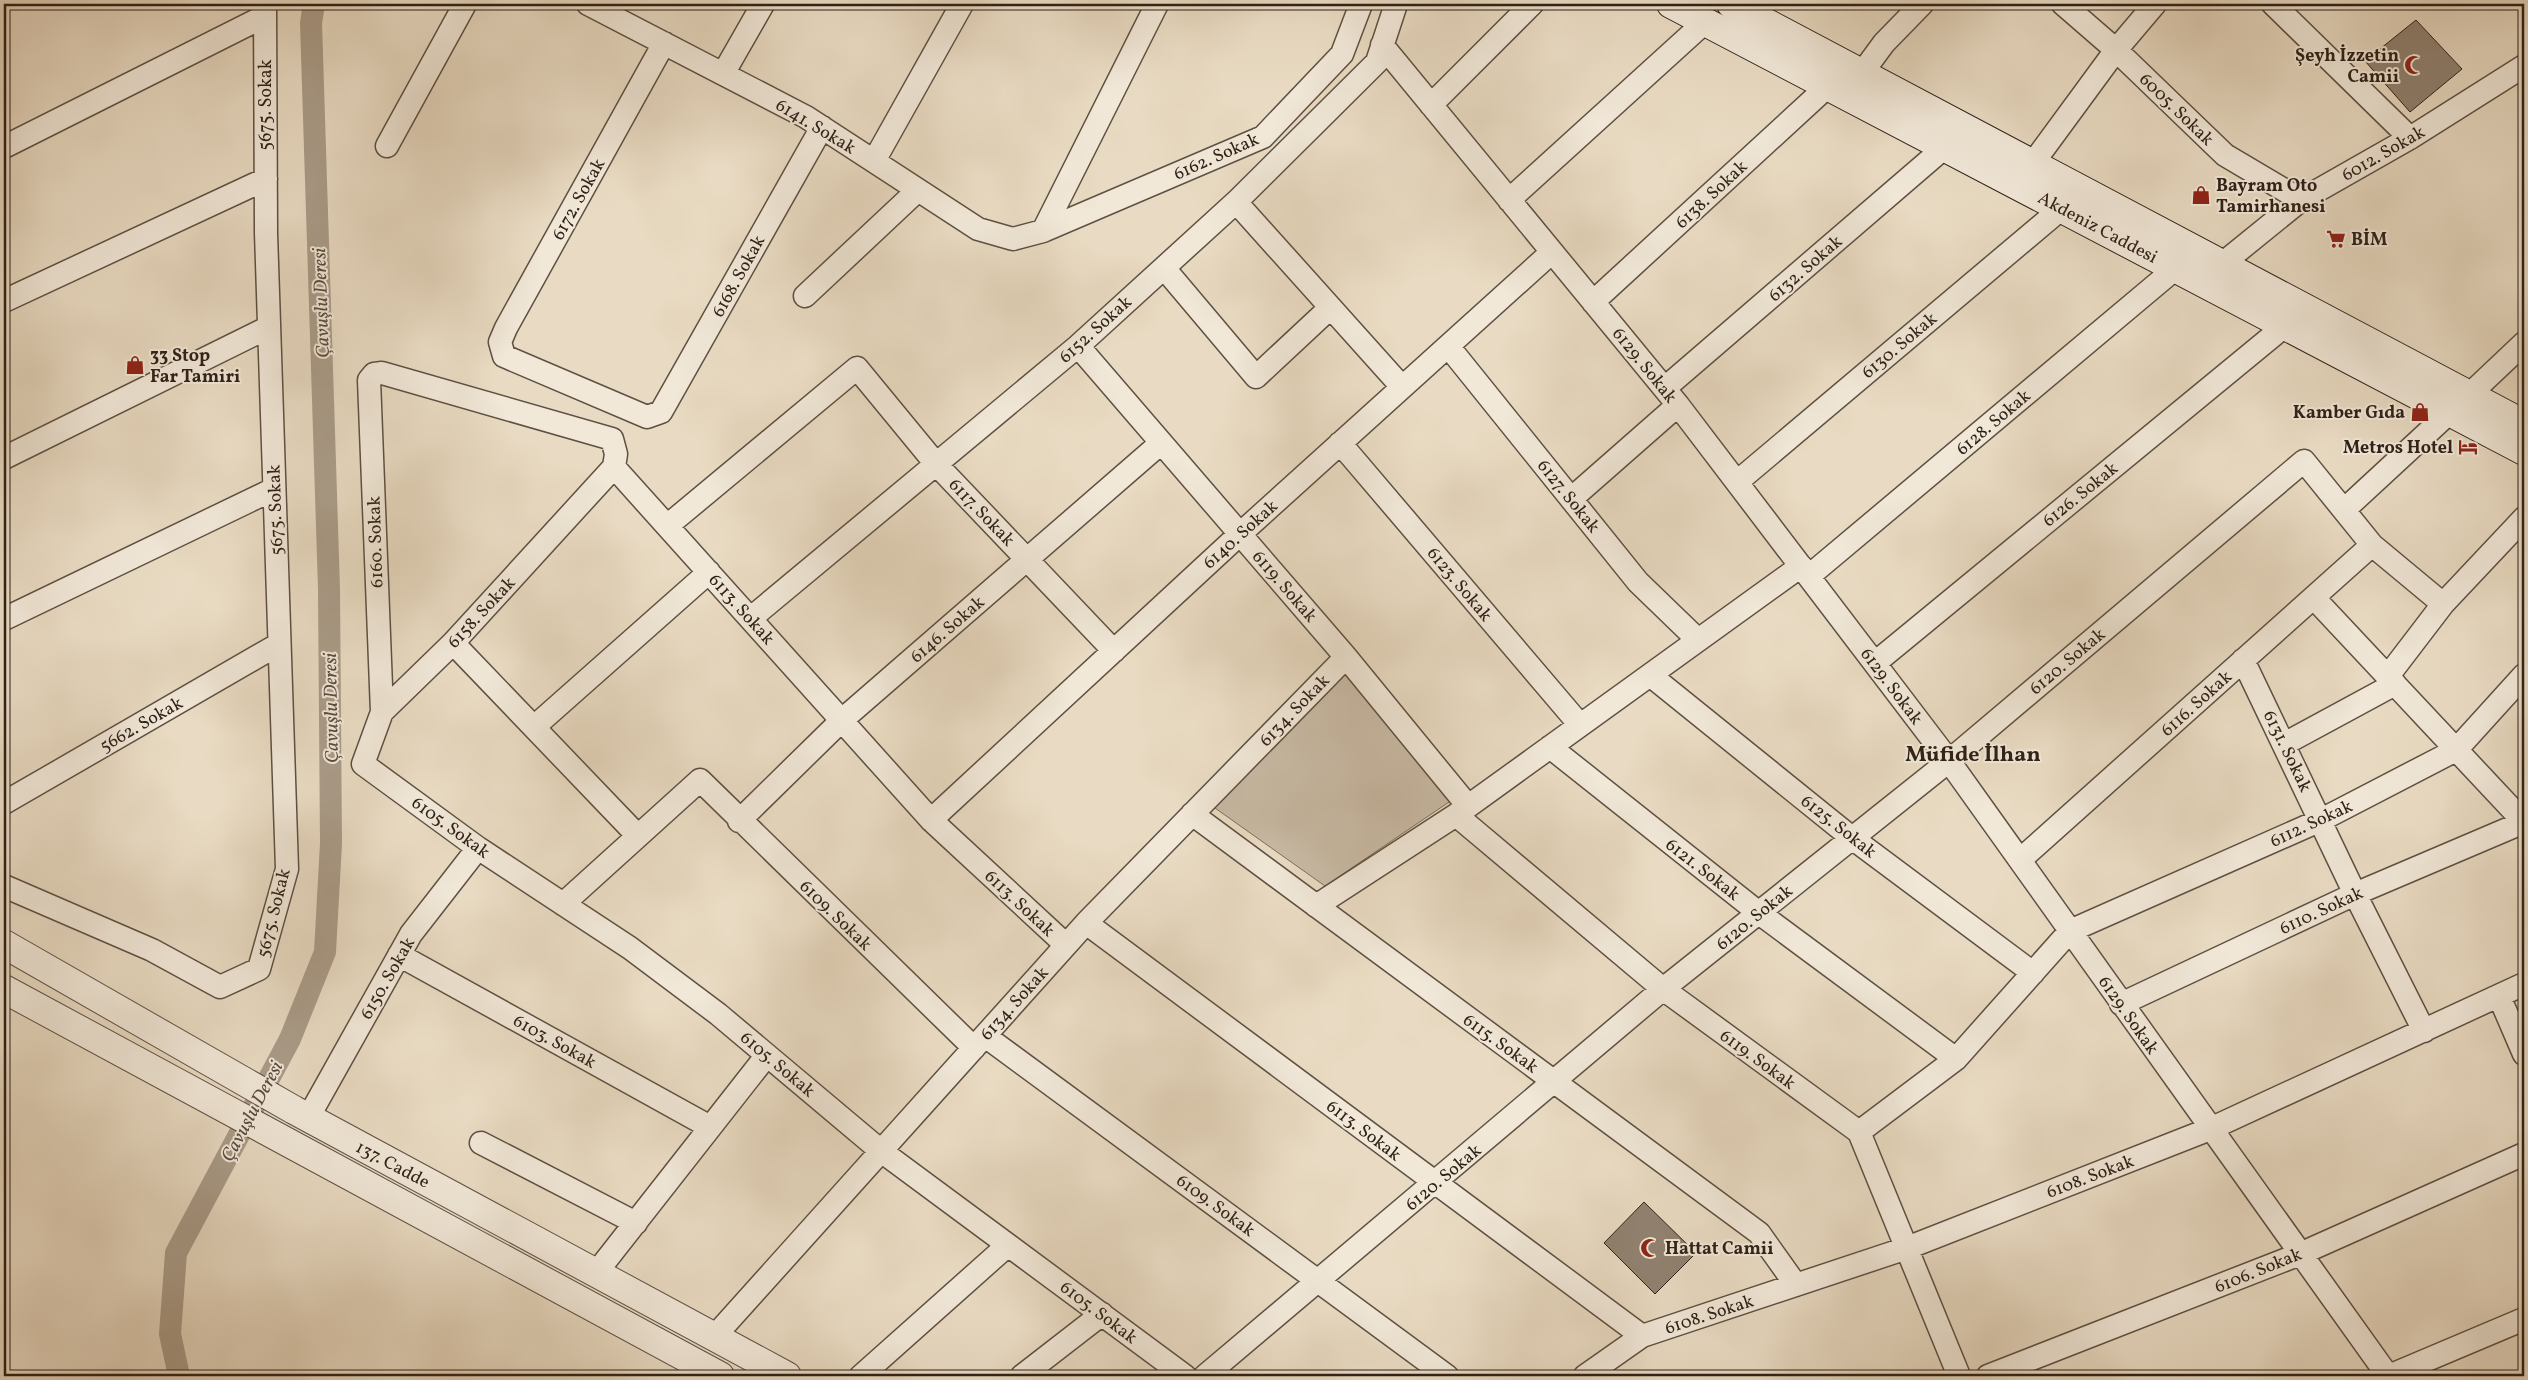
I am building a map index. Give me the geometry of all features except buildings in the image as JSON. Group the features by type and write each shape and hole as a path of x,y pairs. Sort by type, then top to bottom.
{"main road":[{"name":"Akdeniz Caddesi","path":"1671,4 2286,325 2460,403 2524,424"},
{"name":"Akdeniz Caddesi","path":"1731,4 2222,264 2460,403 2524,451"},
{"name":"137. Cadde","path":"4,944 301,1114 786,1376"},
{"name":"137. Cadde","path":"4,989 720,1376"}],"street":[{"path":"387,146 465,4"},
{"name":"6141. Sokak","path":"588,4 822,127 978,229 1013,239 1043,231"},
{"path":"723,74 763,4"},
{"path":"874,161 962,4"},
{"path":"1043,231 1157,4"},
{"name":"6162. Sokak","path":"1043,231 1263,137 1342,54 1361,4"},
{"name":"6152. Sokak","path":"751,618 1078,346 1236,202 1377,62 1396,4"},
{"path":"1431,105 1532,4"},
{"path":"1862,73 1884,43 1922,4"},
{"name":"6005. Sokak","path":"2063,4 2116,50 2225,155 2301,200"},
{"path":"2033,163 2116,50 2155,4"},
{"path":"2273,4 2410,138"},
{"path":"4,147 265,10"},
{"name":"5675. Sokak","path":"4,886 152,950 220,987 259,969 287,869 269,327 265,10"},
{"path":"1510,200 1705,22"},
{"name":"6172. Sokak","path":"647,417 504,356 500,342 664,43"},
{"name":"6129. Sokak","path":"1382,46 1671,396 1949,760 2210,1129 2388,1376"},
{"name":"6012. Sokak","path":"2222,264 2301,200 2410,138 2524,66"},
{"name":"6138. Sokak","path":"1593,302 1828,86"},
{"name":"6168. Sokak","path":"647,417 661,412 822,127"},
{"name":"6132. Sokak","path":"1571,499 1671,396 1945,147"},
{"path":"4,301 266,179"},
{"path":"805,296 918,190"},
{"path":"1236,202 1402,388"},
{"name":"6130. Sokak","path":"1737,482 2062,208"},
{"name":"6140. Sokak","path":"931,820 1240,534 1552,252"},
{"path":"1164,268 1256,377 1330,308"},
{"name":"6128. Sokak","path":"1316,906 1462,811 1698,640 1805,571 2176,268"},
{"name":"6126. Sokak","path":"1875,663 2286,325"},
{"path":"4,458 269,327"},
{"path":"2443,604 2372,546 2344,510 2524,343"},
{"name":"6119. Sokak","path":"1078,346 1346,657 1462,811 1663,989 1859,1132"},
{"name":"6127. Sokak","path":"1448,346 1638,582 1698,640"},
{"name":"6117. Sokak","path":"667,526 857,368 936,464 1114,650"},
{"name":"6160. Sokak","path":"382,712 369,380 374,374 382,373 612,439 616,454 614,468"},
{"name":"6146. Sokak","path":"739,821 842,720 1161,443"},
{"name":"6123. Sokak","path":"1340,443 1580,725"},
{"name":"6120. Sokak","path":"1206,1376 1663,989 1949,760 2304,461 2344,510"},
{"name":"6113. Sokak","path":"614,468 931,820 1066,945"},
{"name":"6158. Sokak","path":"363,764 382,712 453,643 614,468"},
{"path":"4,619 274,489"},
{"path":"2284,744 2391,680 2443,604 2524,518"},
{"name":"6116. Sokak","path":"2020,860 2372,546"},
{"path":"534,727 708,572"},
{"path":"2314,598 2524,822"},
{"path":"453,643 638,836 563,904"},
{"name":"5662. Sokak","path":"5,799 279,644"},
{"name":"6134. Sokak","path":"714,1337 1066,945 1346,657"},
{"name":"6131. Sokak","path":"2243,660 2355,894 2424,1031"},
{"name":"6125. Sokak","path":"1650,675 1852,838 2033,973"},
{"name":"6112. Sokak","path":"2070,931 2321,820 2456,750 2524,675"},
{"name":"6121. Sokak","path":"1550,747 1759,913 1956,1059"},
{"name":"6105. Sokak","path":"363,764 478,848 654,966 718,1014 881,1151 1185,1376"},
{"name":"6109. Sokak","path":"638,836 700,780 739,821 979,1042 1320,1281 1447,1376"},
{"name":"6115. Sokak","path":"1192,814 1759,1233 1796,1286"},
{"name":"6110. Sokak","path":"2121,1004 2355,894 2524,822"},
{"name":"6150. Sokak","path":"301,1114 411,934 478,848"},
{"name":"6113. Sokak","path":"1086,924 1642,1336"},
{"path":"1959,1376 1859,1132 1956,1059 2070,931"},
{"name":"6103. Sokak","path":"399,955 710,1127"},
{"name":"6108. Sokak","path":"1585,1376 1642,1336 1907,1248 2210,1129 2524,984"},
{"path":"2499,996 2524,1054"},
{"path":"596,1273 767,1055"},
{"path":"481,1143 636,1223"},
{"name":"6106. Sokak","path":"1988,1376 2300,1254 2524,1154"},
{"path":"861,1376 1008,1245"},
{"path":"1022,1376 1102,1314"},
{"path":"2388,1376 2524,1319"}],"shaded area":[{"path":"1346,668 1452,800 1325,886 1215,808"}],"waterway":[{"name":"Çavuşlu Deresi","path":"179,1376 170,1334 176,1253 290,1039 325,952 331,843 329,589 311,23 314,4"}],"place":[{"name":"Şeyh İzzetin Camii","path":"2414,65"},
{"name":"Bayram Oto Tamirhanesi","path":"2201,195"},
{"name":"BİM","path":"2336,239"},
{"name":"33 Stop Far Tamiri","path":"135,365"},
{"name":"Kamber Gıda","path":"2420,412"},
{"name":"Metros Hotel","path":"2468,447"},
{"name":"Hattat Camii","path":"1650,1248"}],"district":[{"name":"Müfide İlhan","path":"1973,753"}]}
